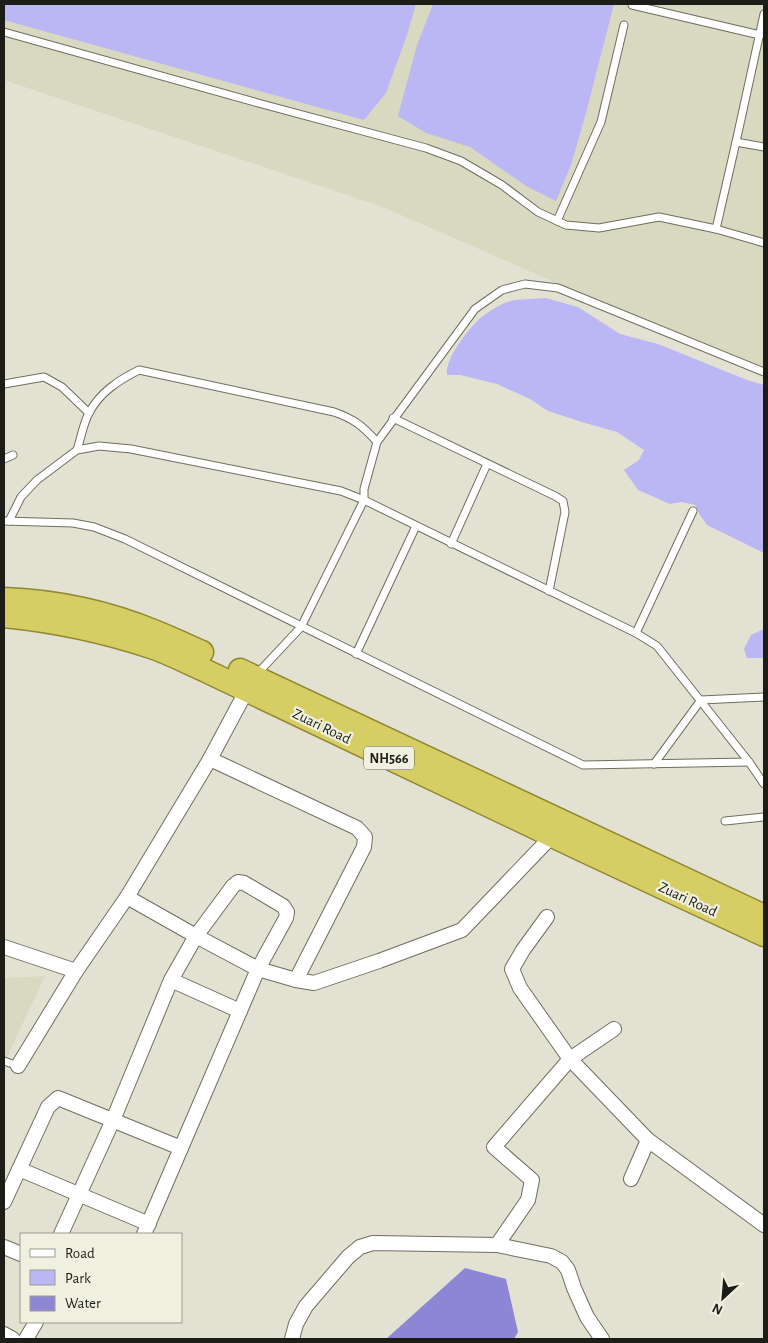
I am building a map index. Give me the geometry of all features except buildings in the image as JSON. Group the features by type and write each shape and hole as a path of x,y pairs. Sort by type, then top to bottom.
{"highway":[{"name":"Zuari Road","path":"4,599 74,606 155,631 250,683 552,836 764,934"},
{"name":"Zuari Road","path":"4,616 52,622 104,633 142,644 204,670 250,683 764,916"}],"street":[{"path":"18,1066 76,971 127,897 210,759 250,683"},
{"path":"210,759 357,828 365,837 364,847 296,980"},
{"path":"127,897 258,969 314,983 462,930 552,836"},
{"path":"19,1169 80,1194 147,1229 258,969 286,918 287,912 283,906 244,883 238,882 196,936 172,980 113,1120 80,1194 61,1233"},
{"path":"547,917 512,969 520,988 570,1058 648,1140 764,1225"},
{"path":"4,947 76,971"},
{"path":"172,980 240,1011"},
{"path":"497,1245 528,1200 532,1180 494,1147 570,1058 614,1029"},
{"path":"4,1202 48,1107 58,1098 181,1148"},
{"path":"631,1179 648,1140"},
{"path":"292,1339 296,1324 306,1306 348,1257 360,1247 372,1243 497,1245 551,1256 562,1262 568,1270 587,1317 602,1339"},
{"path":"4,1247 20,1254"},
{"path":"26,1339 35,1323"},
{"path":"4,1334 13,1339"}],"lane":[{"path":"632,4 632,6 760,35"},
{"path":"716,229 764,14"},
{"path":"556,221 601,122 624,25"},
{"path":"4,32 258,104 426,148 461,161 502,185 538,212 566,225 599,228 658,218 716,229 764,243"},
{"path":"736,142 764,148"},
{"path":"250,683 301,627 364,500 364,489 377,442 475,309 502,290 525,284 558,288 764,372"},
{"path":"77,450 89,413 104,393 121,379 139,370 334,412 349,417 366,430 377,442"},
{"path":"4,384 44,377 62,386 89,413"},
{"path":"393,418 563,501 565,512 549,592"},
{"path":"6,521 21,497 37,480 77,450 99,446 131,449 341,491 364,500 636,633 657,646 763,781"},
{"path":"4,459 13,455"},
{"path":"451,544 487,464"},
{"path":"636,633 693,511"},
{"path":"6,521 73,523 94,527 125,540 583,765 749,762"},
{"path":"356,654 416,526"},
{"path":"701,700 764,697"},
{"path":"654,764 701,700"},
{"path":"725,821 764,817"},
{"path":"4,1061 18,1066"}],"shaded area":[{"path":"4,4 764,4 764,374 383,207 4,80"},
{"path":"45,976 5,1061 4,1063 4,978"}],"green space":[{"path":"4,4 416,4 386,93 364,120 4,20"},
{"path":"433,4 614,4 571,165 556,201 526,186 470,147 426,133 398,116 417,45"},
{"path":"546,298 578,307 620,334 658,344 764,385 764,553 707,525 695,505 682,502 670,504 638,490 624,470 639,460 644,450 617,432 548,411 530,399 497,384 460,375 447,375 450,360 459,343 483,316 507,302"},
{"path":"764,629 764,658 747,658 744,649 751,635"}],"water":[{"path":"465,1268 506,1279 518,1332 514,1339 386,1339"}]}
